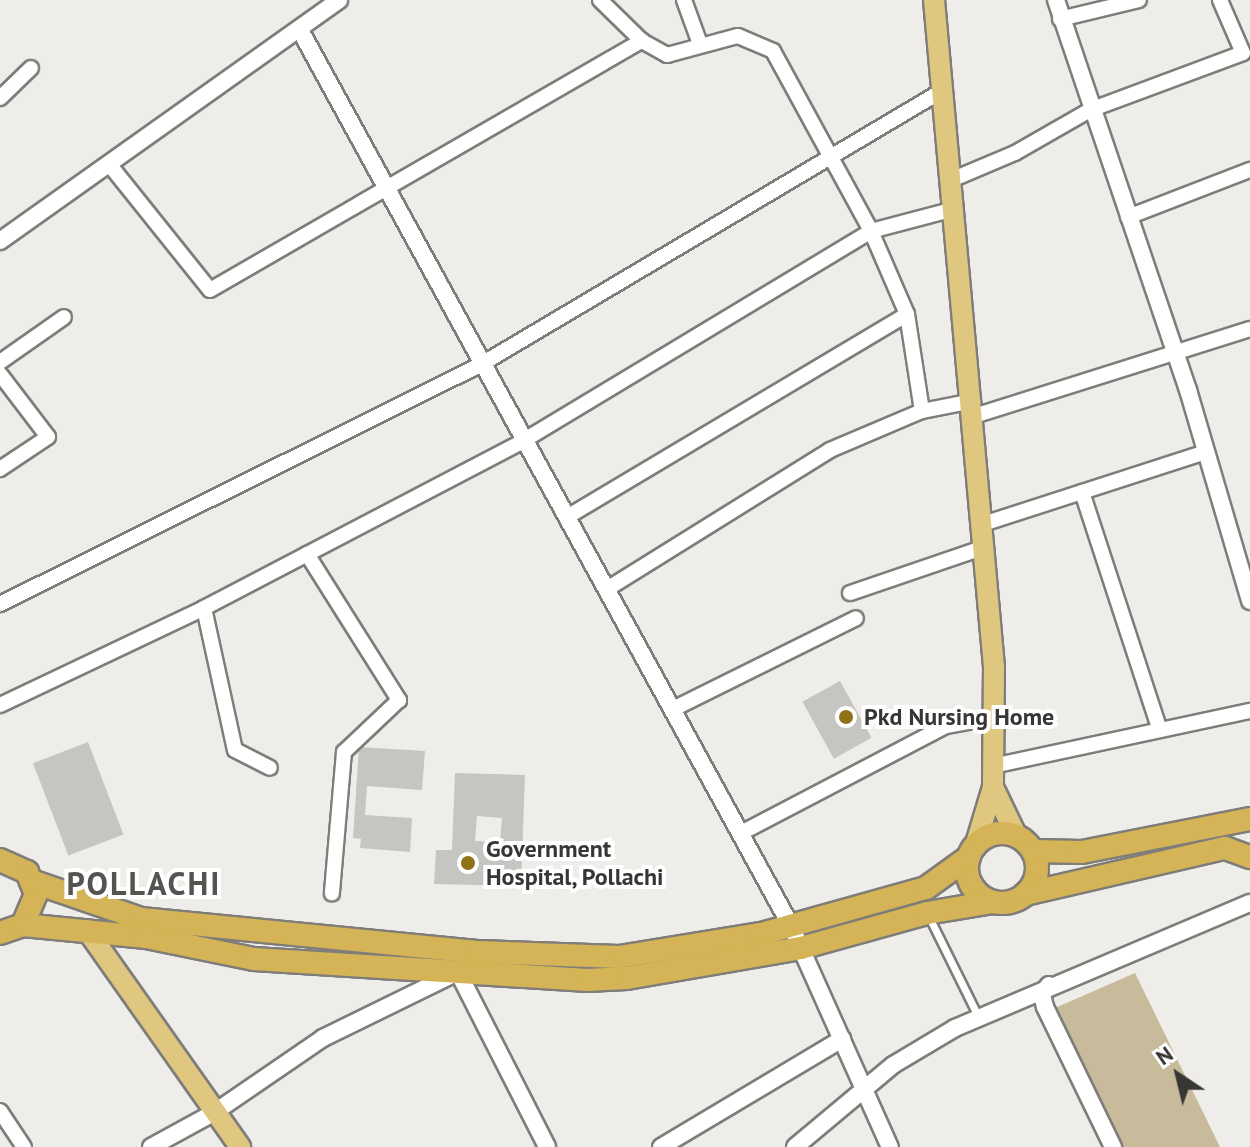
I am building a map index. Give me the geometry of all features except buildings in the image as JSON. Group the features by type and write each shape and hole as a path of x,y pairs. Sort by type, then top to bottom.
{"highway":[{"path":"0,860 18,865 34,882 141,919 479,952 619,957 791,926 926,888 993,835 1025,844 1082,852 1250,819"},
{"path":"0,933 23,925 87,930 254,959 458,972 627,978 801,948 927,913 993,902 1225,848 1250,854 1250,842"},
{"path":"1025,844 1037,874 1025,894"},
{"path":"972,852 974,889 993,902"},
{"path":"23,925 35,905 34,882"}],"main road":[{"path":"934,0 940,92 974,408 994,667 991,718 993,787 972,852"},
{"path":"993,787 1025,844"},
{"path":"87,930 240,1147"}],"street":[{"path":"0,241 339,0"},
{"path":"600,0 642,41 667,55 738,36 773,51 871,231 907,314 922,411"},
{"path":"684,0 700,44"},
{"path":"1056,0 1090,110 1176,356 1250,601"},
{"path":"1060,19 1139,0"},
{"path":"951,180 1015,153 1090,110 1243,53 1220,0"},
{"path":"300,30 480,365 607,589 791,926 890,1147"},
{"path":"109,164 210,290 642,41"},
{"path":"0,98 31,68"},
{"path":"0,604 480,365 940,92"},
{"path":"1128,217 1250,170"},
{"path":"0,705 204,608 523,441 871,231 954,209"},
{"path":"567,517 907,314"},
{"path":"0,362 64,317"},
{"path":"607,589 830,450 922,411 974,408 1176,356 1250,329"},
{"path":"0,374 48,437 0,469"},
{"path":"983,524 1206,452"},
{"path":"1082,492 1160,730"},
{"path":"850,593 985,547"},
{"path":"307,554 399,700 344,752 332,893"},
{"path":"204,608 235,750 270,768"},
{"path":"673,709 856,618"},
{"path":"993,766 1250,711"},
{"path":"741,833 946,726 991,718"},
{"path":"795,1147 865,1086 979,1018 1049,985 1250,903"},
{"path":"151,1147 215,1112 323,1038 458,972 514,1074 547,1147"},
{"path":"1049,985 1042,994 1045,1007 1113,1147"},
{"path":"661,1147 842,1039"},
{"path":"0,1111 24,1147"}],"lane":[{"path":"927,913 979,1018"}],"shaded area":[{"path":"1135,973 1220,1147 1123,1147 1055,1008"}],"place":[{"name":"Pkd Nursing Home","path":"846,717"},
{"name":"Government Hospital, Pollachi","path":"468,863"}],"district":[{"name":"POLLACHI","path":"144,883"}]}
